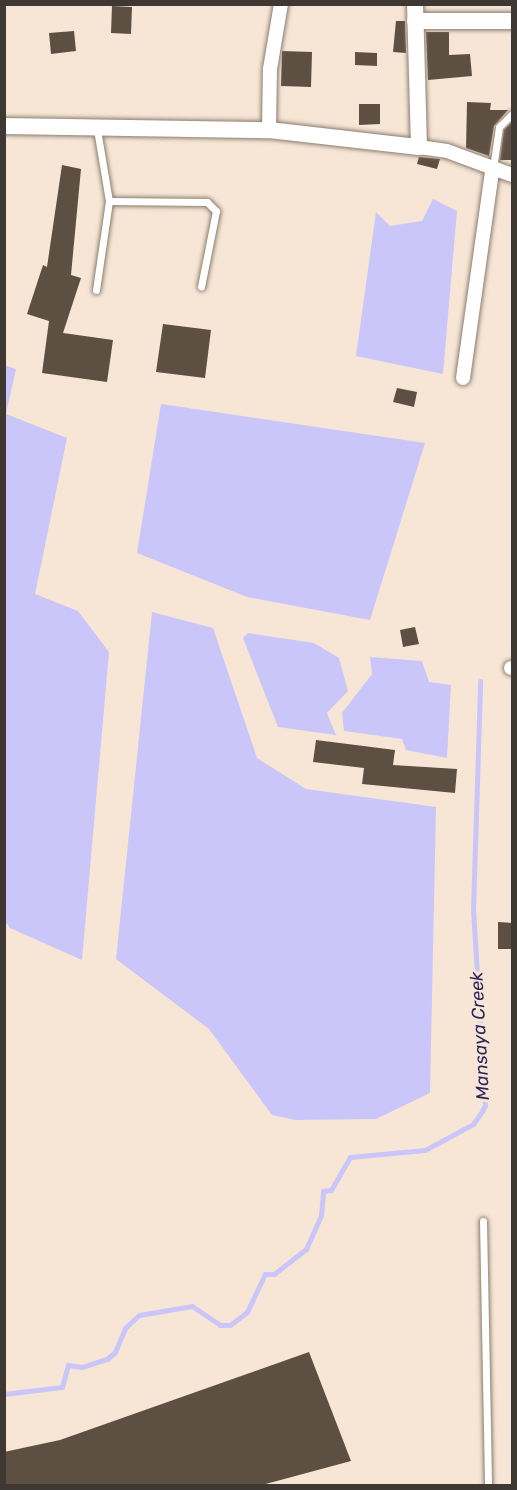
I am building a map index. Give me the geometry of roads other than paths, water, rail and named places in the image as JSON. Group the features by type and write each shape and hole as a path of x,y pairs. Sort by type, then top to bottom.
{"street":[{"path":"269,130 270,69 281,4"},
{"path":"419,147 415,13 513,21"},
{"path":"4,126 269,130 447,151 492,171 513,175"},
{"path":"463,378 492,171"}],"lane":[{"path":"492,171 499,127 513,114"},
{"path":"96,290 109,201 97,126"},
{"path":"109,201 207,202 216,211 201,287"},
{"path":"483,1221 488,1485"}],"waterway":[{"name":"Mansaya Creek","path":"4,1394 62,1387 68,1365 82,1367 107,1359 115,1352 125,1328 139,1315 192,1306 220,1325 230,1325 247,1312 265,1274 274,1274 306,1249 321,1215 323,1191 331,1190 350,1157 425,1150 473,1124 482,1111 485,1105 473,910 480,681"}]}
